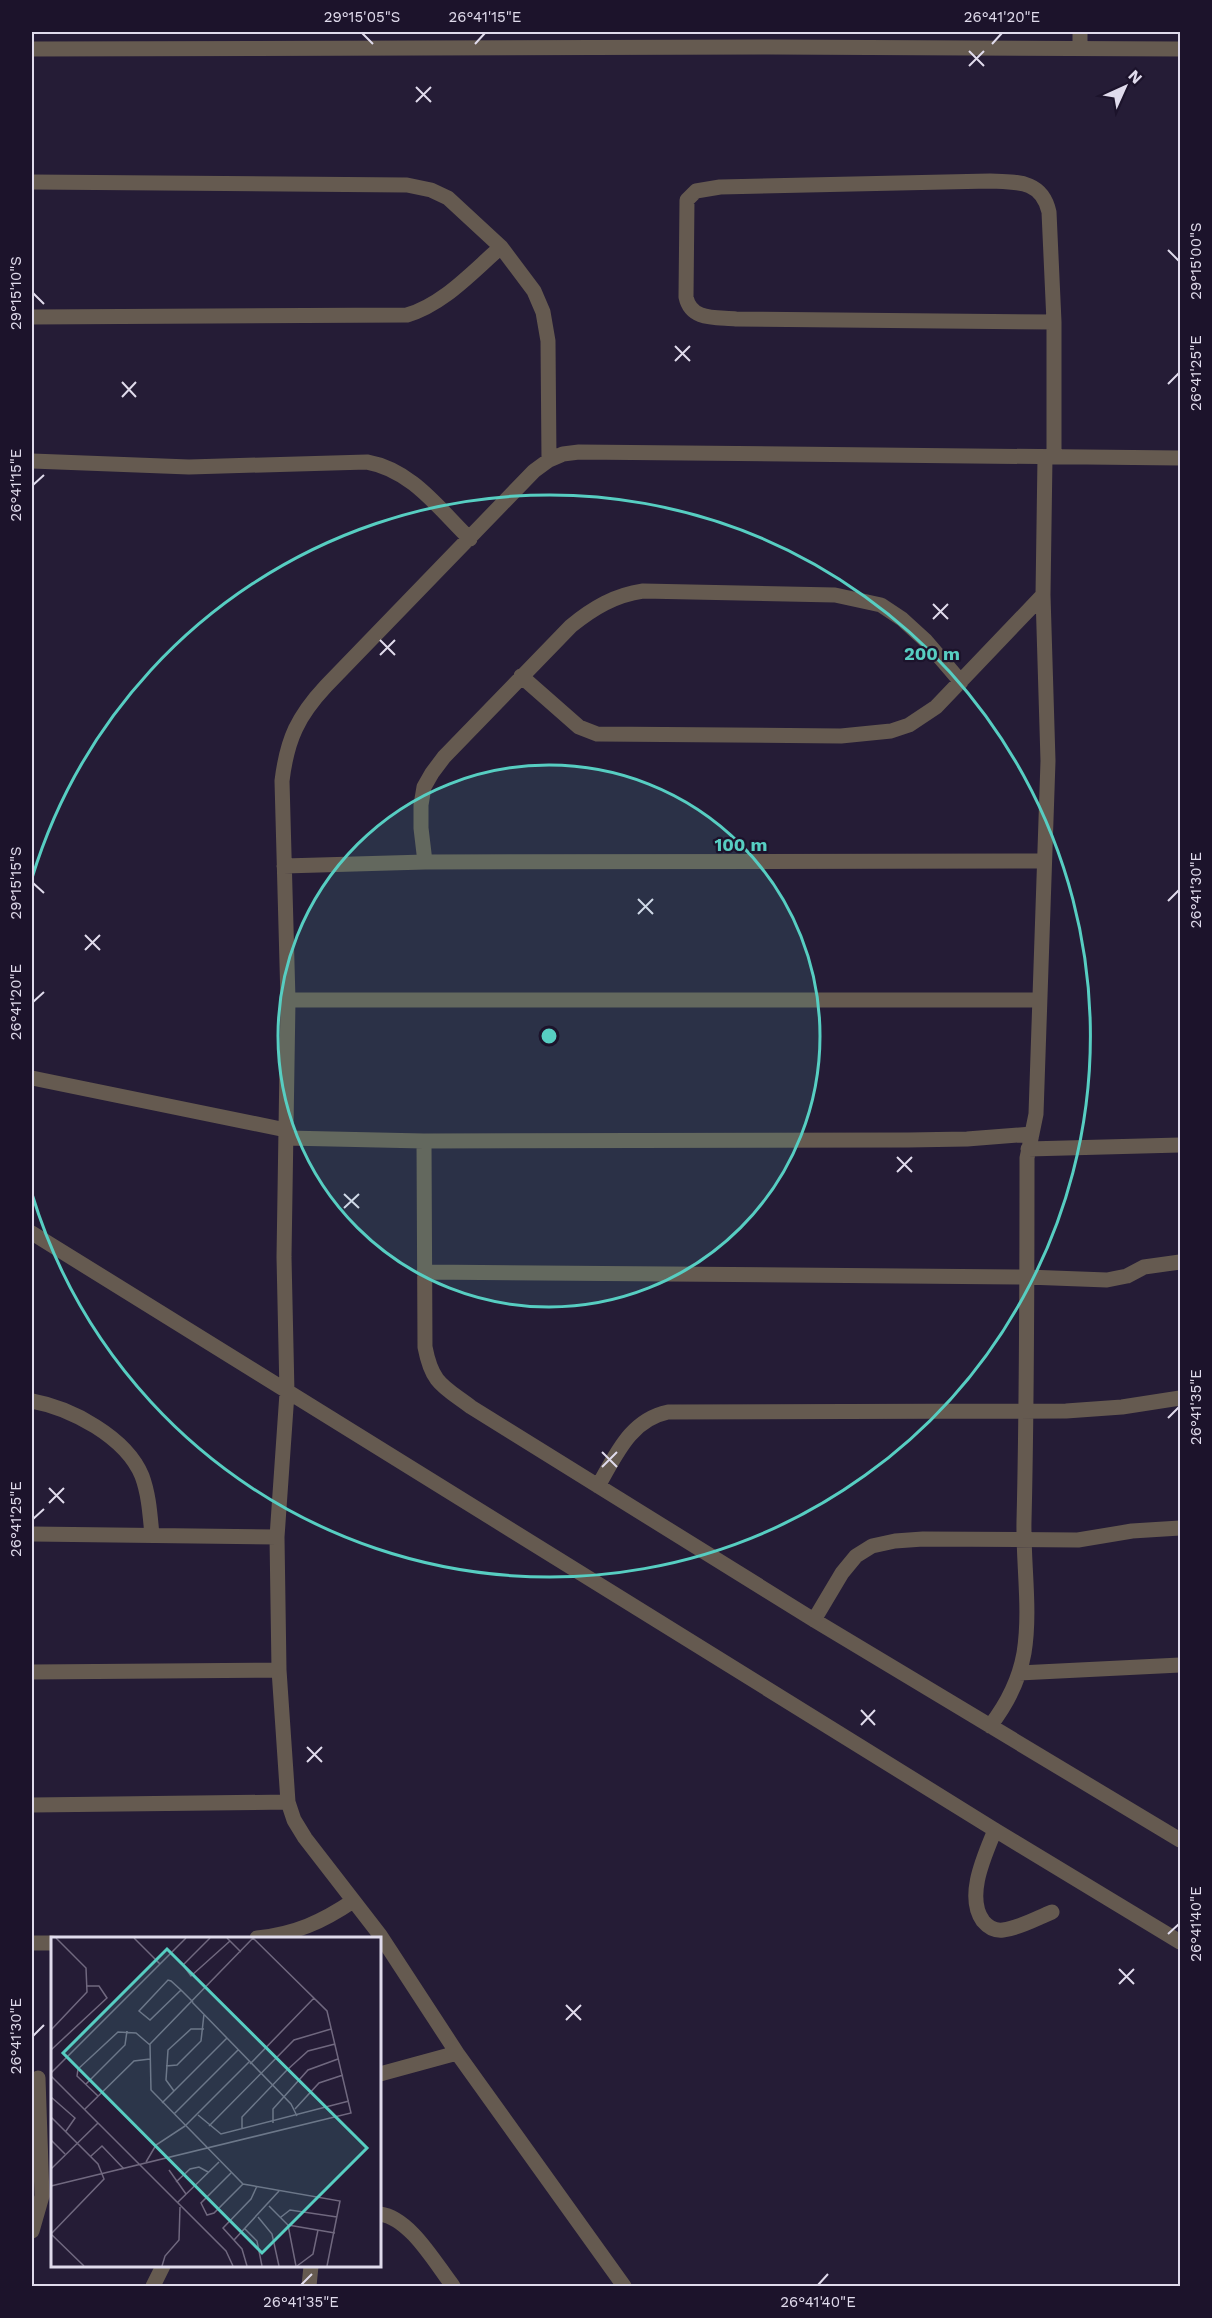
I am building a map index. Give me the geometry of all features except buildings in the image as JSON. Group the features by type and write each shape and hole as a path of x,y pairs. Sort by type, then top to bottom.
{"street":[{"path":"1080,32 1080,49"},
{"path":"32,50 758,47 1180,49"},
{"path":"990,1726 1004,1709 1019,1673 1024,1652 1026,1620 1024,1541 1028,1149 1036,1114 1048,740 1043,595 1054,322 1047,199 1038,189 1029,185 990,181 703,188 690,195 687,200 686,297 691,309 700,315 736,319 1054,322"},
{"path":"32,182 407,185 430,190 448,198 501,248 534,291 543,312 548,340 549,460"},
{"path":"32,317 407,315 424,310 442,298 501,248"},
{"path":"624,2286 457,2053 380,1935 305,1838 294,1820 288,1803 279,1670 277,1537 287,1393 284,1257 288,1000 282,780 285,759 295,725 308,705 521,484 549,460 563,454 579,452 1180,458"},
{"path":"32,461 189,467 367,462 385,465 402,473 470,539"},
{"path":"425,862 421,828 424,787 444,757 572,626 588,613 625,594 643,591 835,595 881,605 902,619 925,640 961,682"},
{"path":"521,676 579,727 597,734 874,734 909,725 936,707 1043,595"},
{"path":"284,866 425,862 1043,861"},
{"path":"288,1000 1039,1000"},
{"path":"32,1078 286,1134 424,1141 955,1139 1032,1134"},
{"path":"424,1141 425,1347 430,1369 436,1380 471,1407 814,1620 1180,1840"},
{"path":"1028,1149 1180,1145"},
{"path":"32,1233 994,1830 1180,1942"},
{"path":"424,1272 1027,1277 1107,1280 1127,1276 1144,1267 1180,1262"},
{"path":"598,1486 627,1437 637,1426 647,1418 668,1412 1066,1412 1180,1398"},
{"path":"32,1401 66,1410 113,1440 131,1456 142,1476 149,1502 152,1535"},
{"path":"814,1620 842,1573 856,1556 872,1546 895,1541 923,1539 1078,1540 1132,1531 1180,1528"},
{"path":"32,1534 277,1537"},
{"path":"1019,1673 1180,1665"},
{"path":"32,1672 279,1670"},
{"path":"32,1806 288,1803"},
{"path":"994,1830 978,1874 976,1904 984,1923 994,1929 1004,1930 1052,1912"},
{"path":"267,1937 307,1927 326,1919 353,1901"},
{"path":"32,1943 51,1943"},
{"path":"381,2074 457,2053"},
{"path":"32,2231 42,2196 41,2078"},
{"path":"381,2214 395,2218 407,2227 453,2286"},
{"path":"153,2286 162,2267"},
{"path":"309,2286 311,2267"}]}
